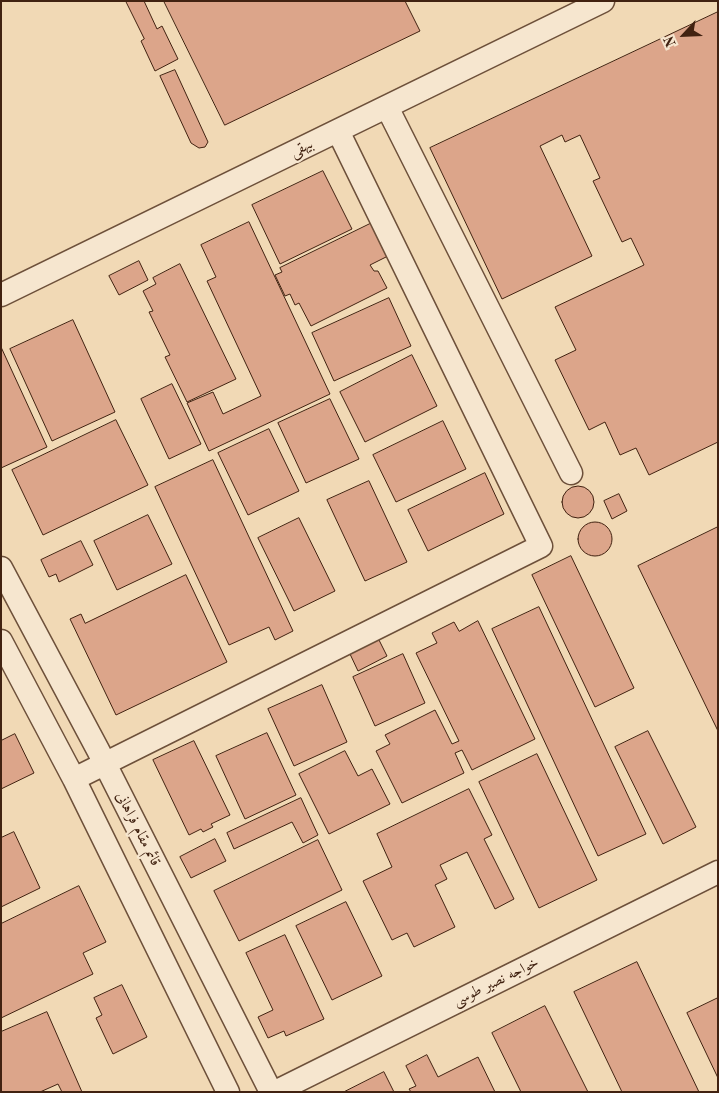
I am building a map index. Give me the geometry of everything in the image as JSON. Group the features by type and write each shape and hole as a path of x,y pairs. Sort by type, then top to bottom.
{"street":[{"name":"بیهقی","path":"1,295 603,1"},
{"path":"386,107 571,473"},
{"path":"74,779 541,546 338,131"},
{"name":"قائم مقام فراهانی","path":"1,568 105,764 271,1092"},
{"path":"1,641 74,779 228,1092"},
{"name":"خواجه نصیر طوسی","path":"275,1092 718,872"}],"building":[{"path":"126,1 144,1 157,29 162,26 178,59 155,71 141,41 144,39"},
{"path":"164,1 405,1 420,31 225,125"},
{"path":"718,12 718,442 649,475 636,448 620,455 605,422 589,430 555,360 576,350 555,307 644,265 631,238 622,242 593,181 600,178 580,135 565,142 562,135 540,146 592,256 502,299 430,148"},
{"path":"175,70 208,142 205,147 199,148 191,143 160,76"},
{"path":"323,171 352,229 280,264 252,205"},
{"path":"249,222 330,394 209,451 187,403 213,392 223,414 261,396 207,281 216,277 201,245"},
{"path":"372,223 388,256 370,265 374,271 378,271 387,288 311,326 299,303 295,305 290,294 285,296 275,275 282,272 280,268"},
{"path":"139,261 148,280 119,295 109,276"},
{"path":"180,264 236,379 187,402 165,357 170,355 149,312 153,311 143,291 156,284 153,278"},
{"path":"389,298 411,346 334,381 312,333"},
{"path":"73,320 115,412 52,441 10,349"},
{"path":"1,347 47,447 1,468"},
{"path":"412,355 437,406 365,442 340,392"},
{"path":"172,384 201,444 169,459 141,399"},
{"path":"330,399 359,459 306,483 278,423"},
{"path":"116,420 148,485 43,535 12,470"},
{"path":"443,421 466,469 396,502 373,455"},
{"path":"269,429 299,491 248,515 218,453"},
{"path":"213,460 293,631 275,640 269,627 229,645 155,487"},
{"path":"485,473 504,514 428,551 408,510"},
{"path":"369,481 407,562 365,581 327,500"},
{"path":"578,486 590,490 594,502 590,514 578,518 566,514 562,502 566,490"},
{"path":"619,494 627,511 612,519 604,501"},
{"path":"148,515 172,564 117,590 94,541"},
{"path":"299,518 335,591 294,611 258,538"},
{"path":"595,522 602,523 607,527 611,532 611,546 607,551 602,555 595,556 588,555 583,551 579,546 578,539 579,532 583,527 588,523"},
{"path":"718,527 718,731 638,566"},
{"path":"81,541 93,565 59,582 56,574 49,577 41,560"},
{"path":"571,556 634,688 595,707 532,575"},
{"path":"186,575 227,662 116,715 70,619 81,614 85,623"},
{"path":"539,607 646,834 598,856 492,629"},
{"path":"478,621 535,739 472,770 462,750 455,753 464,773 402,803 376,751 390,744 385,735 435,710 452,744 459,741 416,653 437,643 432,633 454,622 459,631"},
{"path":"379,640 387,656 358,671 350,654"},
{"path":"403,654 425,703 375,726 353,677"},
{"path":"322,685 347,742 294,766 268,709"},
{"path":"648,731 696,827 663,844 615,747"},
{"path":"267,733 296,795 245,819 216,756"},
{"path":"15,734 34,773 1,789 1,741"},
{"path":"194,741 230,815 211,824 213,827 203,832 201,829 189,835 153,760"},
{"path":"345,751 358,776 372,769 390,804 329,834 299,774"},
{"path":"537,754 597,880 539,908 479,782"},
{"path":"469,789 492,835 484,839 514,899 495,909 467,852 440,865 447,879 435,885 455,927 414,947 407,933 392,940 363,881 392,867 377,834"},
{"path":"301,798 318,835 303,843 292,822 234,849 227,833"},
{"path":"14,832 40,888 1,907 1,838"},
{"path":"215,839 226,861 191,878 180,857"},
{"path":"318,840 342,890 239,941 214,891"},
{"path":"79,886 106,942 83,953 93,974 1,1018 1,924"},
{"path":"346,902 382,976 332,1000 296,926"},
{"path":"285,935 324,1019 286,1036 284,1031 268,1038 258,1017 273,1010 246,953"},
{"path":"637,962 699,1092 622,1092 574,992"},
{"path":"122,985 147,1037 113,1054 96,1018 102,1015 94,998"},
{"path":"718,998 718,1078 687,1013"},
{"path":"545,1006 588,1092 521,1092 492,1033"},
{"path":"47,1012 82,1092 62,1092 58,1084 40,1092 1,1092 1,1032"},
{"path":"427,1055 438,1077 478,1057 495,1092 411,1092 409,1089 416,1086 406,1066"},
{"path":"384,1072 394,1092 344,1092"}]}
